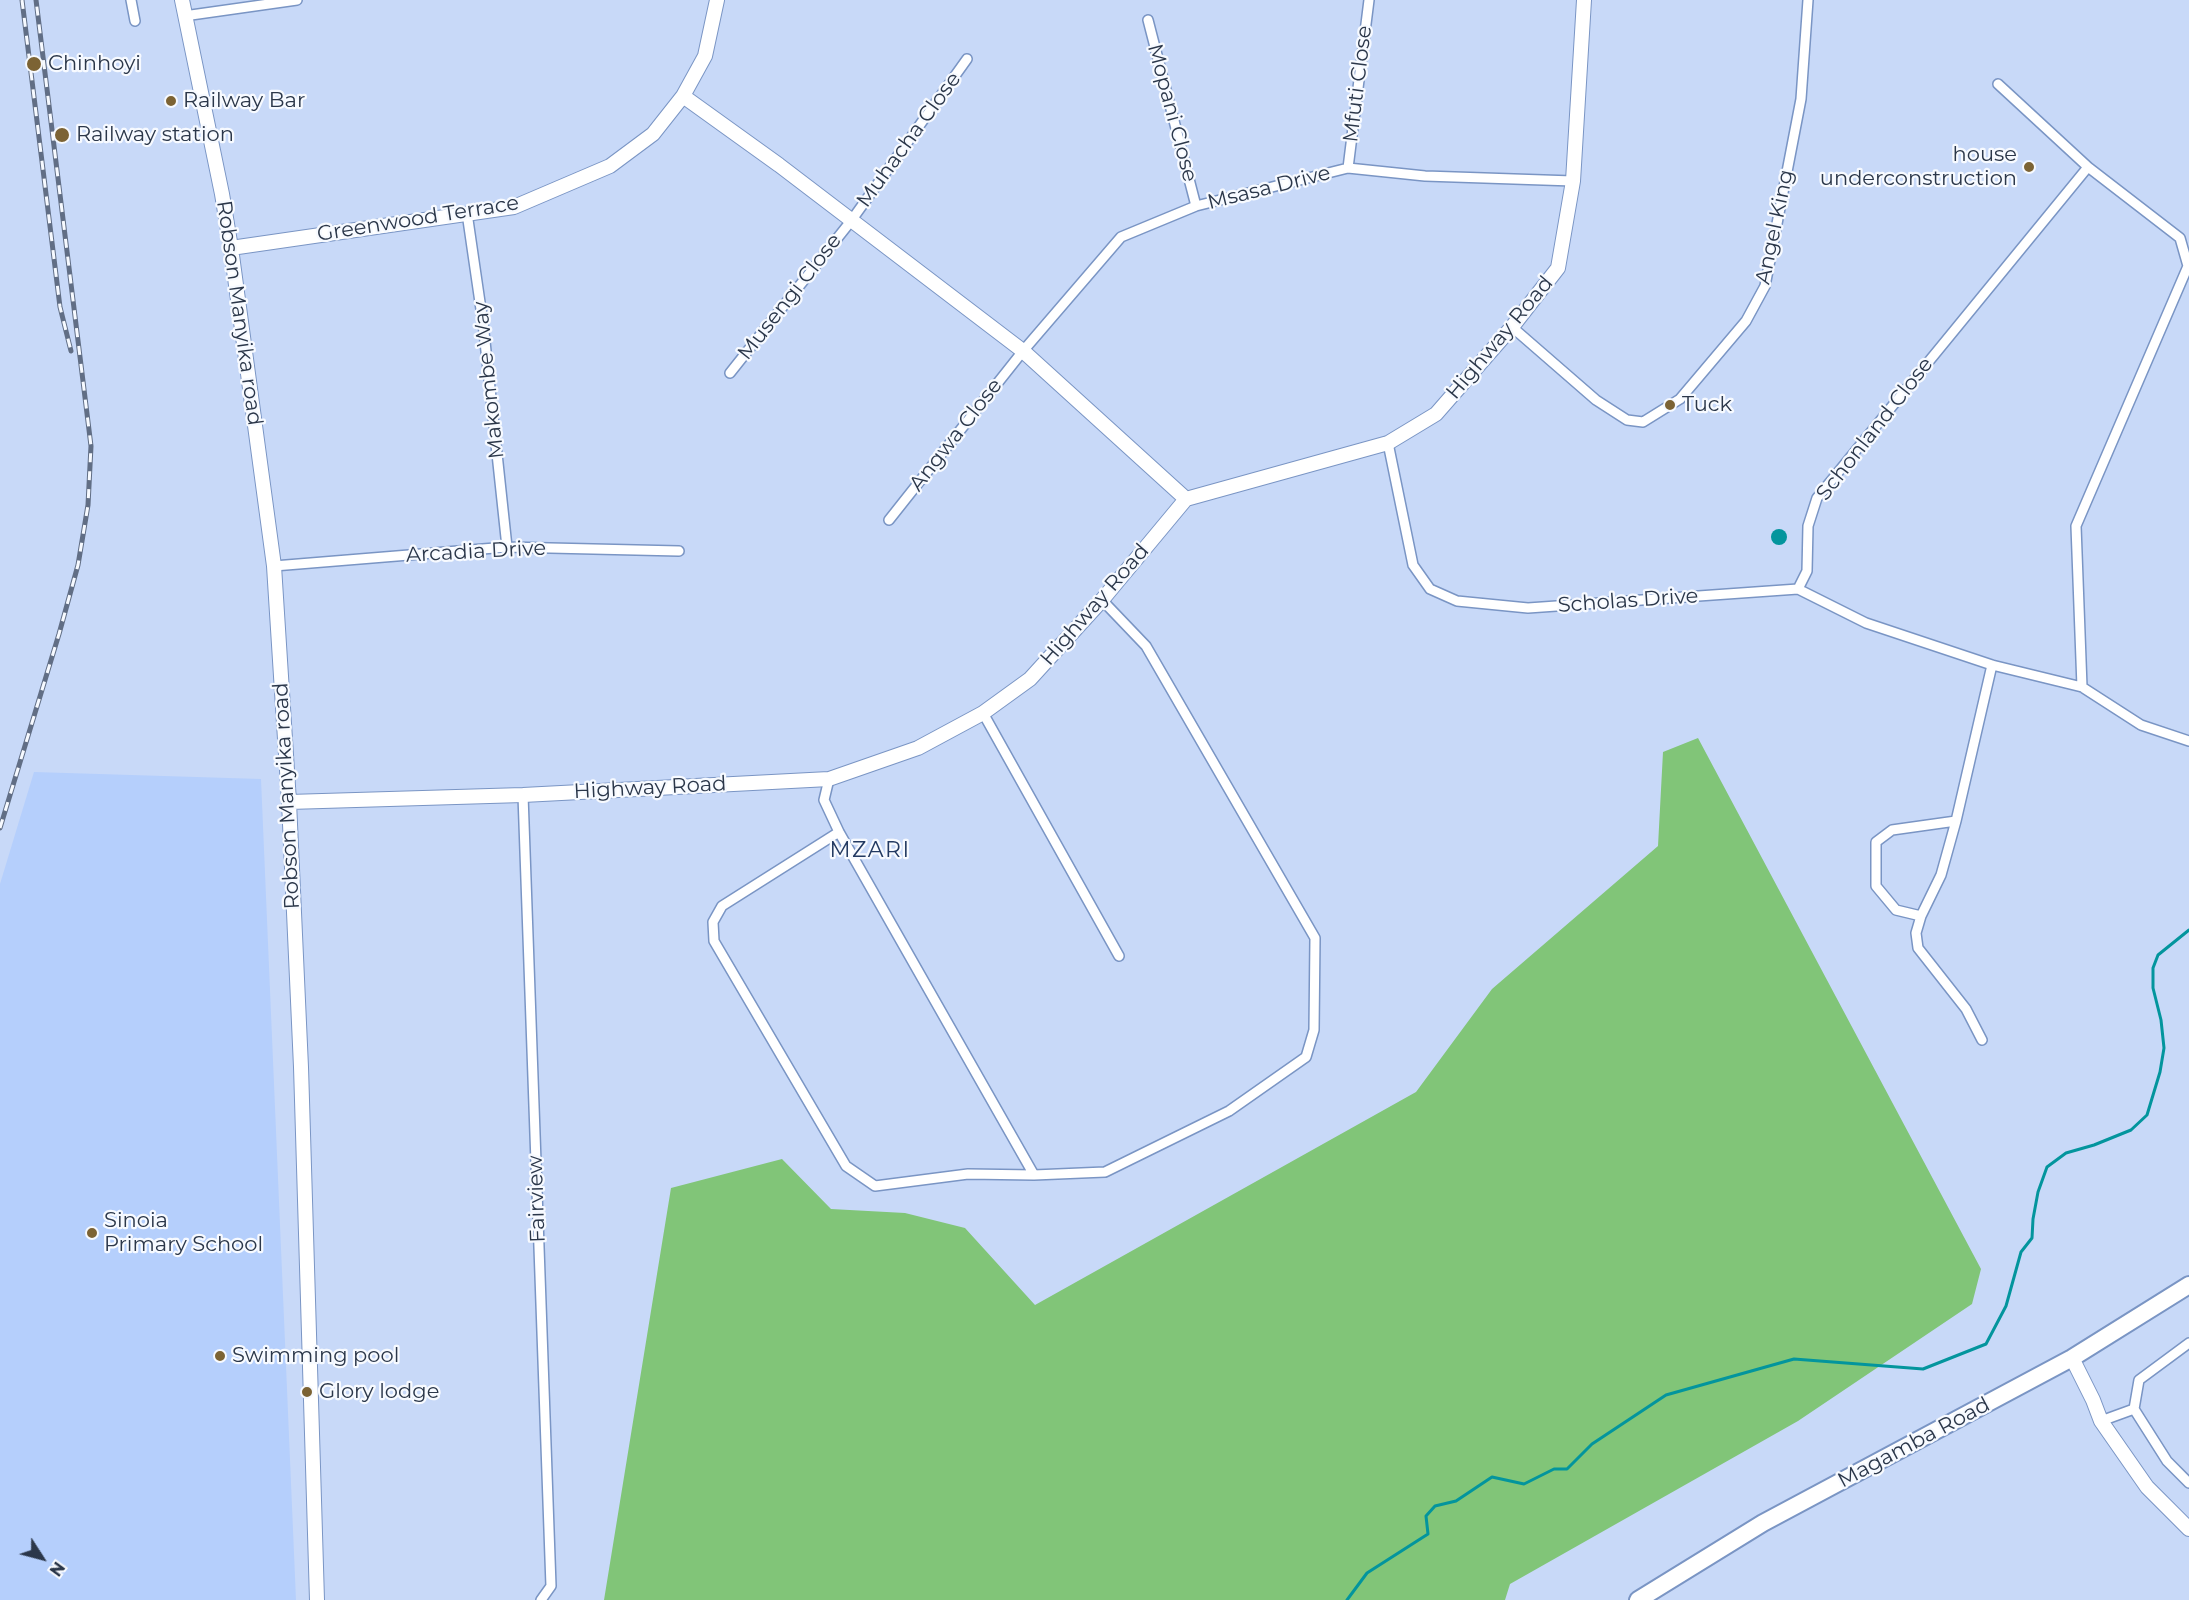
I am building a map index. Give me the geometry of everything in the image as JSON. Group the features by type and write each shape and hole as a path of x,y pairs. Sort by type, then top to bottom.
{"highway":[{"name":"Magamba Road","path":"1638,1600 1763,1523 2073,1358 2189,1285"}],"street":[{"path":"131,0 135,21"},
{"name":"Robson Manyika road","path":"182,0 231,248 274,566 289,802 301,1079 317,1600"},
{"path":"184,16 297,0"},
{"name":"Greenwood Terrace","path":"231,248 514,207 610,166 653,134 683,96 705,56 717,0"},
{"name":"Mfuti Close","path":"1348,168 1369,0"},
{"name":"Highway Road","path":"289,802 523,795 829,779 918,748 983,713 1030,678 1102,600 1186,499 1388,443 1436,414 1512,327 1558,268 1574,181 1584,0"},
{"name":"Angel King","path":"1512,327 1596,400 1627,420 1643,422 1680,399 1746,321 1765,286 1801,99 1808,0"},
{"name":"Mopani Close","path":"1148,20 1196,206"},
{"name":"Muhacha Close","path":"851,221 967,59"},
{"path":"1998,84 2088,167 2180,238 2188,266 2076,526 2082,687"},
{"path":"683,96 779,165 1023,351 1186,499"},
{"name":"Schonland Close","path":"1798,589 1807,571 1808,526 1817,498 2088,167"},
{"name":"Msasa Drive","path":"1023,351 1121,237 1196,206 1348,168 1425,176 1574,181"},
{"name":"Makombe Way","path":"468,213 483,322 507,547"},
{"name":"Musengi Close","path":"730,373 851,221"},
{"name":"Angwa Close","path":"889,520 1023,351"},
{"name":"Scholas Drive","path":"1388,443 1413,565 1430,589 1457,601 1528,608 1798,589"},
{"name":"Arcadia Drive","path":"274,566 507,547 679,551"},
{"path":"1798,589 1866,623 1992,665 2082,687 2141,725 2189,741"},
{"path":"839,832 722,906 713,922 714,941 846,1166 875,1186 968,1174 1034,1175 1105,1172 1229,1111 1306,1057 1314,1030 1315,938 1146,646 1102,600"},
{"path":"1982,1040 1966,1009 1918,948 1916,933 1921,916 1941,875 1956,821 1992,665"},
{"path":"983,713 1119,956"},
{"path":"829,779 824,800 839,832 1034,1175"},
{"name":"Fairview","path":"523,795 551,1586 541,1600"},
{"path":"1921,916 1896,910 1876,886 1876,842 1892,830 1956,821"},
{"path":"2189,1343 2139,1380 2134,1409 2167,1461 2189,1483"},
{"path":"2073,1358 2101,1422 2147,1487 2189,1528"},
{"path":"2101,1422 2134,1409"}],"shaded area":[{"path":"1779,529 1787,537 1779,545 1771,537"},
{"path":"1698,738 1981,1269 1972,1304 1798,1421 1510,1584 1505,1600 604,1600 671,1188 782,1159 831,1209 905,1213 965,1228 1035,1305 1416,1092 1492,989 1658,846 1663,752"},
{"path":"34,772 261,779 296,1600 0,1600 0,884"}],"waterway":[{"path":"1347,1600 1367,1573 1428,1534 1426,1516 1435,1506 1456,1501 1492,1477 1524,1484 1554,1469 1567,1469 1592,1444 1666,1395 1794,1359 1923,1369 1986,1344 2006,1306 2021,1252 2032,1238 2038,1192 2047,1167 2066,1153 2131,1130 2147,1115 2160,1072 2164,1048 2161,1020 2153,988 2153,968 2158,955 2189,930"}],"railway":[{"path":"22,0 60,307 71,351"},
{"path":"0,828 78,565 88,505 91,446 36,0"}],"place":[{"name":"Chinhoyi","path":"34,64"},
{"name":"Railway Bar","path":"171,101"},
{"name":"Railway station","path":"62,135"},
{"name":"house underconstruction","path":"2029,167"},
{"name":"Tuck","path":"1670,405"},
{"name":"Sinoia Primary School","path":"92,1233"},
{"name":"Swimming pool","path":"220,1356"},
{"name":"Glory lodge","path":"307,1392"}],"district":[{"name":"MZARI","path":"870,851"}]}
